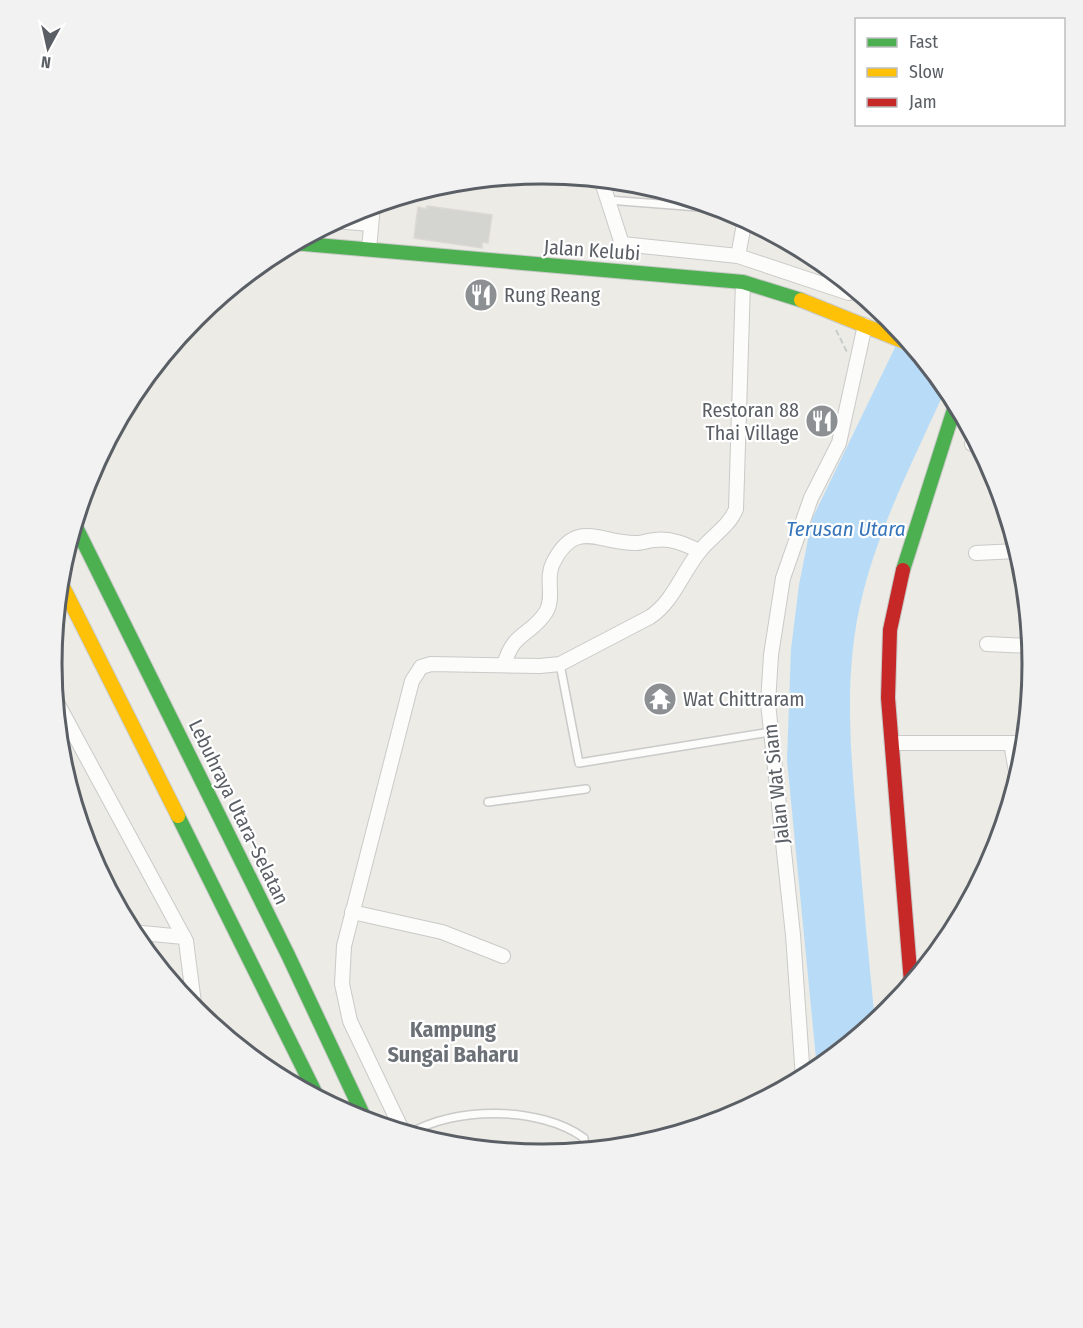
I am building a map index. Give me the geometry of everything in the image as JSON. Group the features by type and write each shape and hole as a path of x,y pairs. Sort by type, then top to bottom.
{"main road":[{"name":"Jalan Kelubi","path":"309,244 553,267 714,277 743,282 891,336"},
{"path":"911,969 892,743 888,658 892,610 906,554 952,415"},
{"path":"945,436 956,422"},
{"name":"Lebuhraya Utara–Selatan","path":"79,535 158,717 359,1107"},
{"path":"67,595 132,729 258,971 312,1086"},
{"path":"132,729 158,717"}],"street":[{"path":"604,188 622,244 738,256 838,286"},
{"path":"369,249 372,215"},
{"path":"354,223 371,224"},
{"path":"738,256 743,229"},
{"path":"714,277 716,253"},
{"path":"398,1122 350,1021 345,1004 341,972 352,912 415,674 422,667 431,664 560,664 657,613 699,551 727,523 735,509 738,486 739,367 743,282"},
{"path":"839,316 848,295"},
{"name":"Jalan Wat Siam","path":"802,1067 793,934 770,732 768,703 771,655 783,578 811,498 836,451 865,326"},
{"path":"504,665 512,642 545,614 550,596 551,567 570,540 584,535 637,543 657,539 680,542 699,551"},
{"path":"976,553 1008,551"},
{"path":"987,644 1021,646"},
{"path":"65,718 184,937 192,992"},
{"path":"892,743 1014,743"},
{"path":"352,912 442,932 503,956"},
{"path":"144,933 184,937"}],"lane":[{"path":"608,200 686,206"},
{"path":"560,664 579,763 770,732"},
{"path":"488,801 586,789"},
{"path":"419,1128 452,1116 483,1113 546,1122 574,1131 584,1138 584,1142"}],"path":[{"path":"839,316 836,330 855,368"}],"water":[{"name":"Terusan Utara","path":"897,343 942,398 879,540 863,593 852,654 851,745 874,1010 834,1045 816,1058 787,760 791,649 799,585 812,519"}],"building":[{"path":"427,206 492,215 488,243 482,242 482,248 414,238 418,207 427,209"}],"traffic: fast":[{"path":"309,244 743,282 801,300"},
{"path":"903,570 952,416"},
{"path":"80,534 288,955 360,1108"},
{"path":"178,816 312,1085"}],"traffic: slow":[{"path":"801,300 892,337"},
{"path":"67,595 178,816"}],"traffic: jam":[{"path":"903,570 890,630 888,698 910,970"}],"place":[{"name":"Rung Reang","path":"481,295"},
{"name":"Restoran 88 Thai Village","path":"822,421"},
{"name":"Wat Chittraram","path":"660,699"}],"district":[{"name":"Kampung Sungai Baharu","path":"453,1042"}]}
